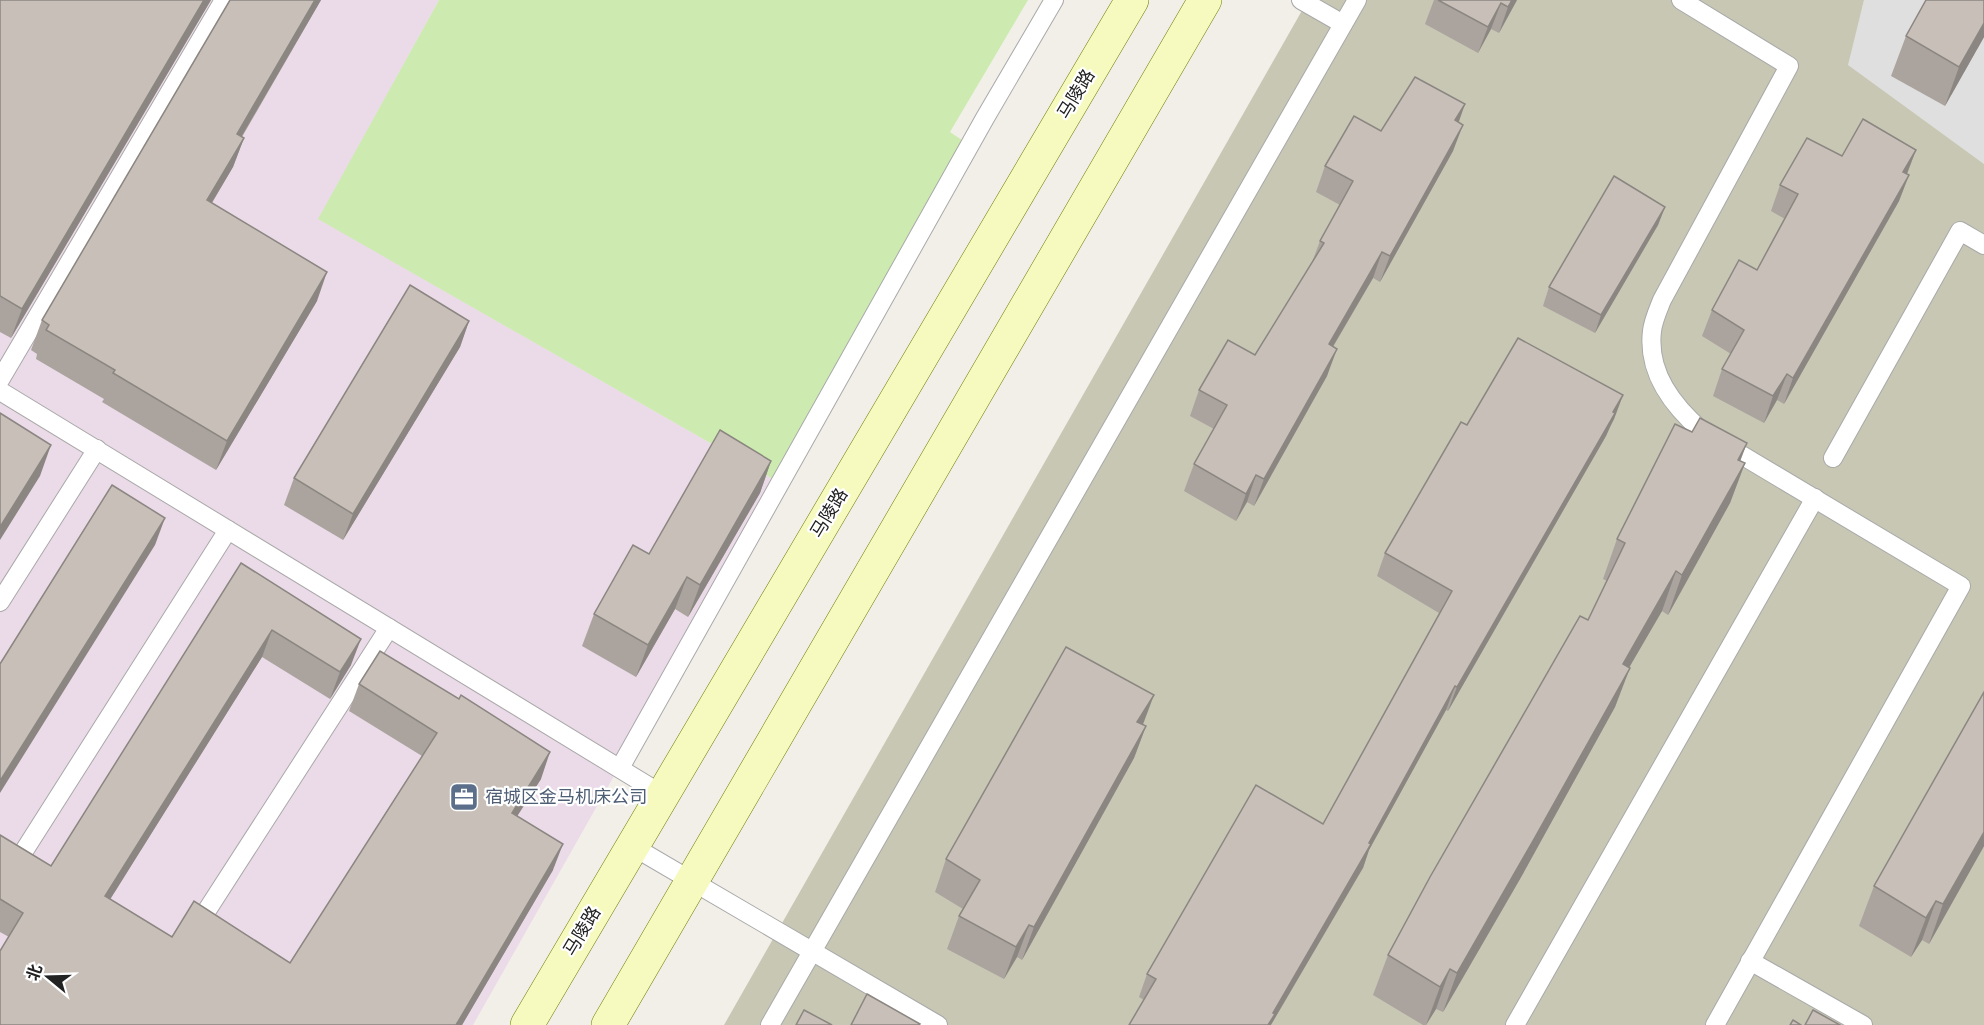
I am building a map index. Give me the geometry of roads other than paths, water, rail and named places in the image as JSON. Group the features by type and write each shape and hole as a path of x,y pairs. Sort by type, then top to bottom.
{"street":[{"name":"马陵路","path":"527,1025 1132,0"},
{"path":"608,1025 1205,0"}],"lane":[{"path":"0,380 224,0"},
{"path":"620,768 1054,0"},
{"path":"1301,0 1343,24"},
{"path":"770,1025 1357,0"},
{"path":"1681,0 1789,66 1662,300 1652,328 1651,348 1655,364 1672,402 1703,432 1961,586 1714,1025"},
{"path":"1833,458 1960,231 1984,244"},
{"path":"0,391 663,795"},
{"path":"0,602 97,449"},
{"path":"1515,1025 1815,498"},
{"path":"17,862 228,530"},
{"path":"202,918 389,628"},
{"path":"632,846 938,1025"},
{"path":"1750,962 1863,1025"}],"place":[{"name":"宿城区金马机床公司","path":"464,797"}]}
